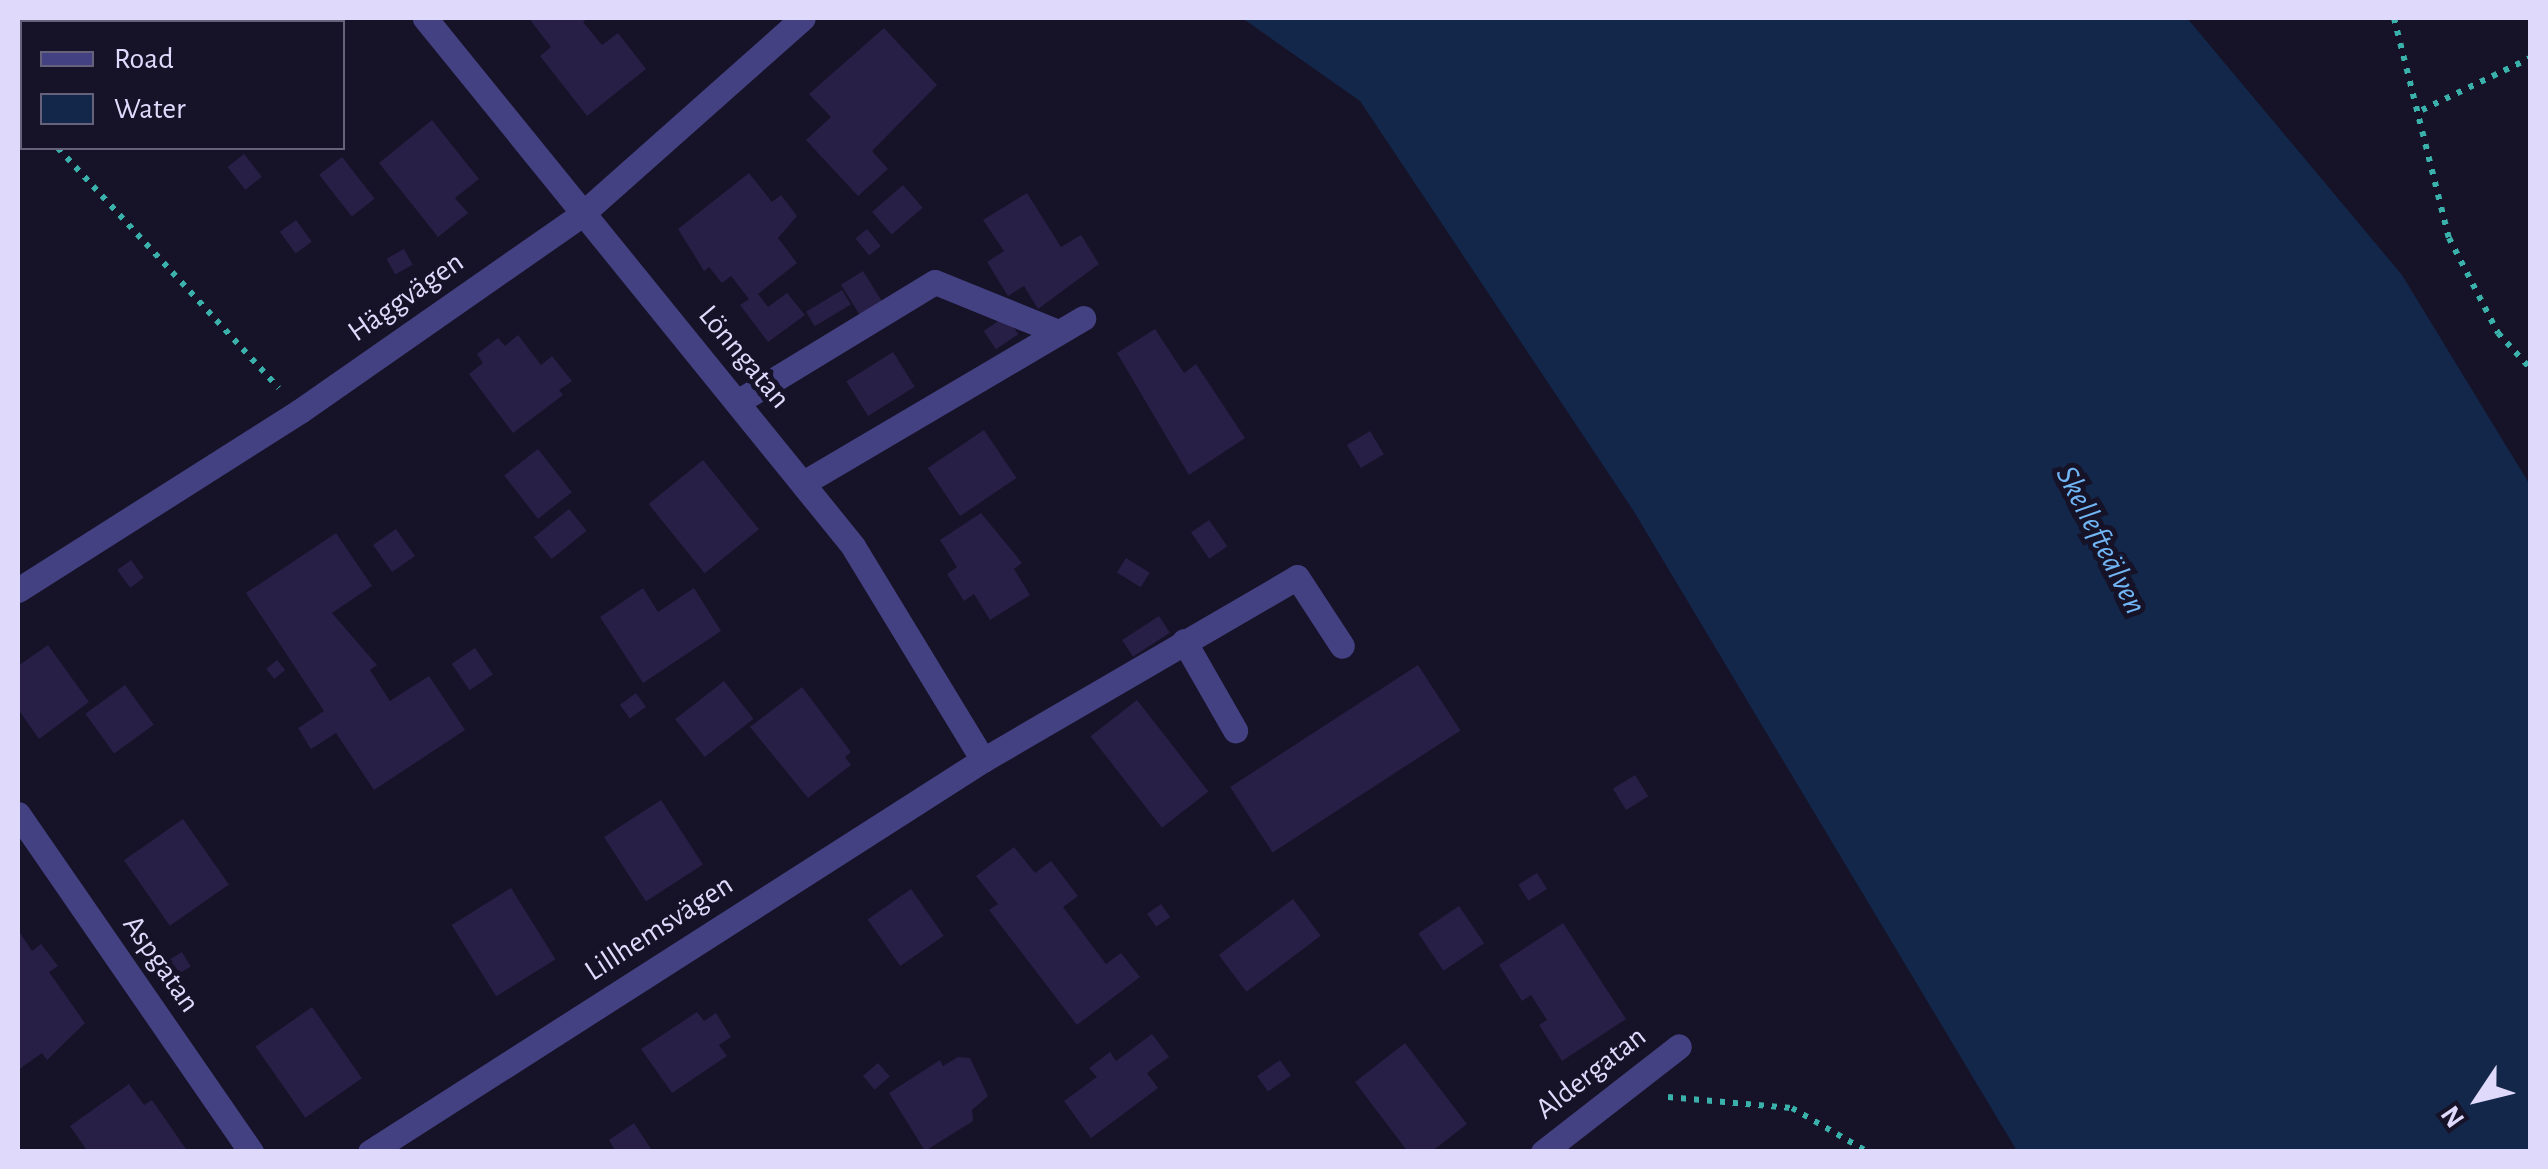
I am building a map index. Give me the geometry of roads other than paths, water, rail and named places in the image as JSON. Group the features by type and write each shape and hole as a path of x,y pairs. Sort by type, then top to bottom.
{"street":[{"name":"Lönngatan","path":"425,18 805,482 853,546 984,760"},
{"name":"Häggvägen","path":"18,590 300,411 582,214 803,18"},
{"path":"739,400 935,282 1058,332"},
{"path":"805,482 1082,318"},
{"name":"Lillhemsvägen","path":"370,1152 984,760 1296,577 1342,646"},
{"path":"1184,640 1235,730"},
{"name":"Aspgatan","path":"18,814 251,1152"},
{"name":"Aldergatan","path":"1543,1152 1679,1046"}],"water":[{"name":"Skellefteälven","path":"1242,18 2187,18 2402,275 2530,485 2530,1151 2017,1151 1633,510 1360,101"}]}
